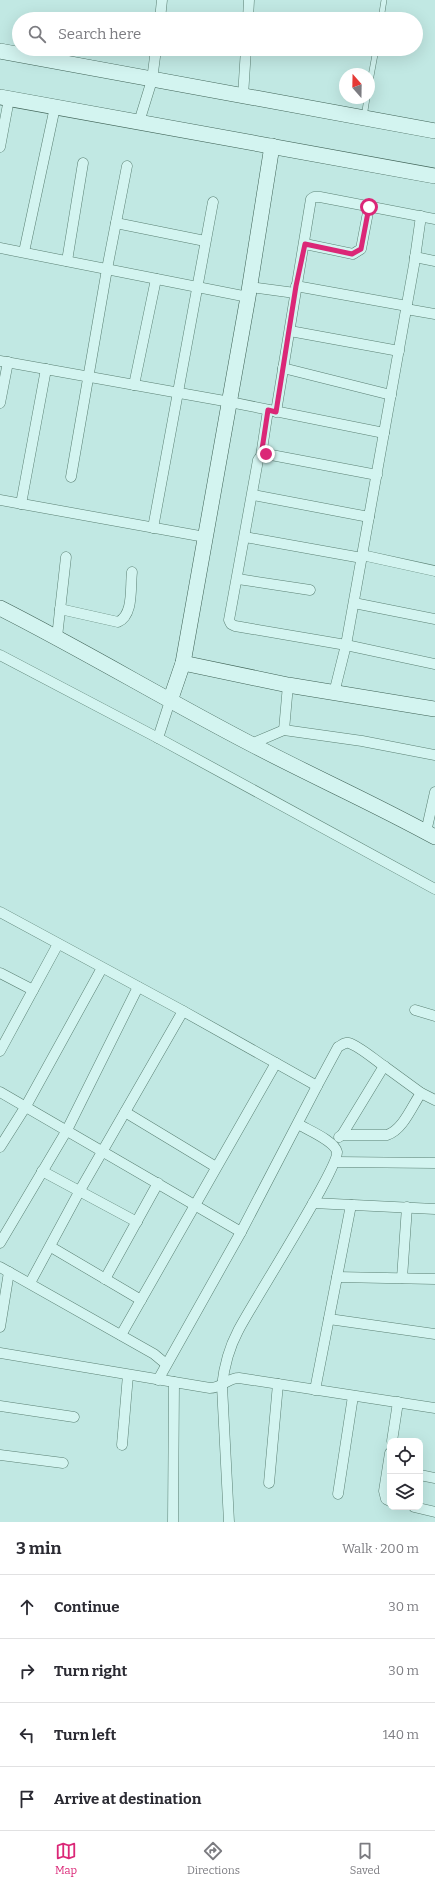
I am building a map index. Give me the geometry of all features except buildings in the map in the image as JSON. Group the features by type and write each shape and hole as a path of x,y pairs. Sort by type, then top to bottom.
{"street":[{"path":"161,12 162,0"},
{"path":"248,12 249,0"},
{"path":"0,51 12,53"},
{"path":"26,56 435,131"},
{"path":"139,122 152,80 155,56"},
{"path":"243,96 246,56"},
{"path":"0,147 4,98 435,176"},
{"path":"24,252 55,107"},
{"path":"158,738 183,663 249,292 272,146"},
{"path":"67,261 83,163"},
{"path":"71,477 107,269 127,166"},
{"path":"435,219 314,197 311,199 305,244 295,289 290,331 283,368 261,456 258,460 238,579 229,620 231,624 346,645 435,664"},
{"path":"152,528 212,202"},
{"path":"305,244 352,254 359,252 361,249 369,207"},
{"path":"334,693 346,645 354,603 422,216"},
{"path":"116,223 205,241"},
{"path":"0,248 197,287 249,292 295,289 435,314"},
{"path":"416,257 435,261"},
{"path":"134,385 156,279"},
{"path":"290,331 399,351"},
{"path":"0,403 4,362 230,402 384,433"},
{"path":"283,368 391,395"},
{"path":"21,504 46,369"},
{"path":"261,456 266,454 377,475"},
{"path":"253,495 369,517"},
{"path":"0,500 205,537"},
{"path":"245,537 362,556 435,571"},
{"path":"57,637 66,557"},
{"path":"60,609 118,622 124,620 128,612 132,572"},
{"path":"238,579 310,590"},
{"path":"354,603 435,619"},
{"path":"0,608 57,637 170,701 251,744 346,790 431,834 435,792"},
{"path":"0,654 435,889"},
{"path":"183,663 288,685 435,709"},
{"path":"284,730 288,685"},
{"path":"251,744 284,730 362,741 435,755"},
{"path":"0,912 183,1011 317,1086"},
{"path":"0,1051 58,944"},
{"path":"0,1147 26,1106 102,968"},
{"path":"0,973 33,990"},
{"path":"0,1243 67,1130 138,987"},
{"path":"415,1010 434,1014"},
{"path":"30,1283 51,1247 79,1192 183,1011"},
{"path":"158,1380 241,1232 338,1047 349,1042 421,1093 435,1100"},
{"path":"121,1335 276,1063"},
{"path":"342,1135 384,1066"},
{"path":"0,1092 241,1232"},
{"path":"331,1143 342,1135 387,1135 394,1133 399,1128 421,1093"},
{"path":"125,1112 216,1167"},
{"path":"229,1522 222,1386 225,1364 237,1331 336,1162 337,1153 331,1143 298,1124"},
{"path":"336,1162 435,1163"},
{"path":"42,1171 137,1222"},
{"path":"105,1279 158,1184"},
{"path":"313,1203 435,1209"},
{"path":"315,1390 351,1205"},
{"path":"402,1278 407,1207"},
{"path":"51,1247 141,1300"},
{"path":"0,1267 154,1354 166,1364"},
{"path":"0,1327 10,1272"},
{"path":"337,1277 435,1279"},
{"path":"329,1319 435,1334"},
{"path":"0,1353 210,1388 222,1386 232,1378 435,1408"},
{"path":"122,1445 128,1375"},
{"path":"173,1522 174,1382"},
{"path":"268,1483 278,1384"},
{"path":"338,1494 353,1396"},
{"path":"392,1438 398,1402"},
{"path":"0,1406 74,1417"},
{"path":"0,1450 0,1465"},
{"path":"0,1455 63,1463"},
{"path":"387,1472 384,1491 387,1500"},
{"path":"423,1476 435,1478"},
{"path":"423,1509 435,1512"}],"lane":[{"path":"382,12 384,0"},
{"path":"372,68 375,56"},
{"path":"364,118 366,104"}],"route":[{"path":"266,454 261,456 268,410 276,412 296,286 305,244 352,254 359,252 361,249 369,207"}]}
